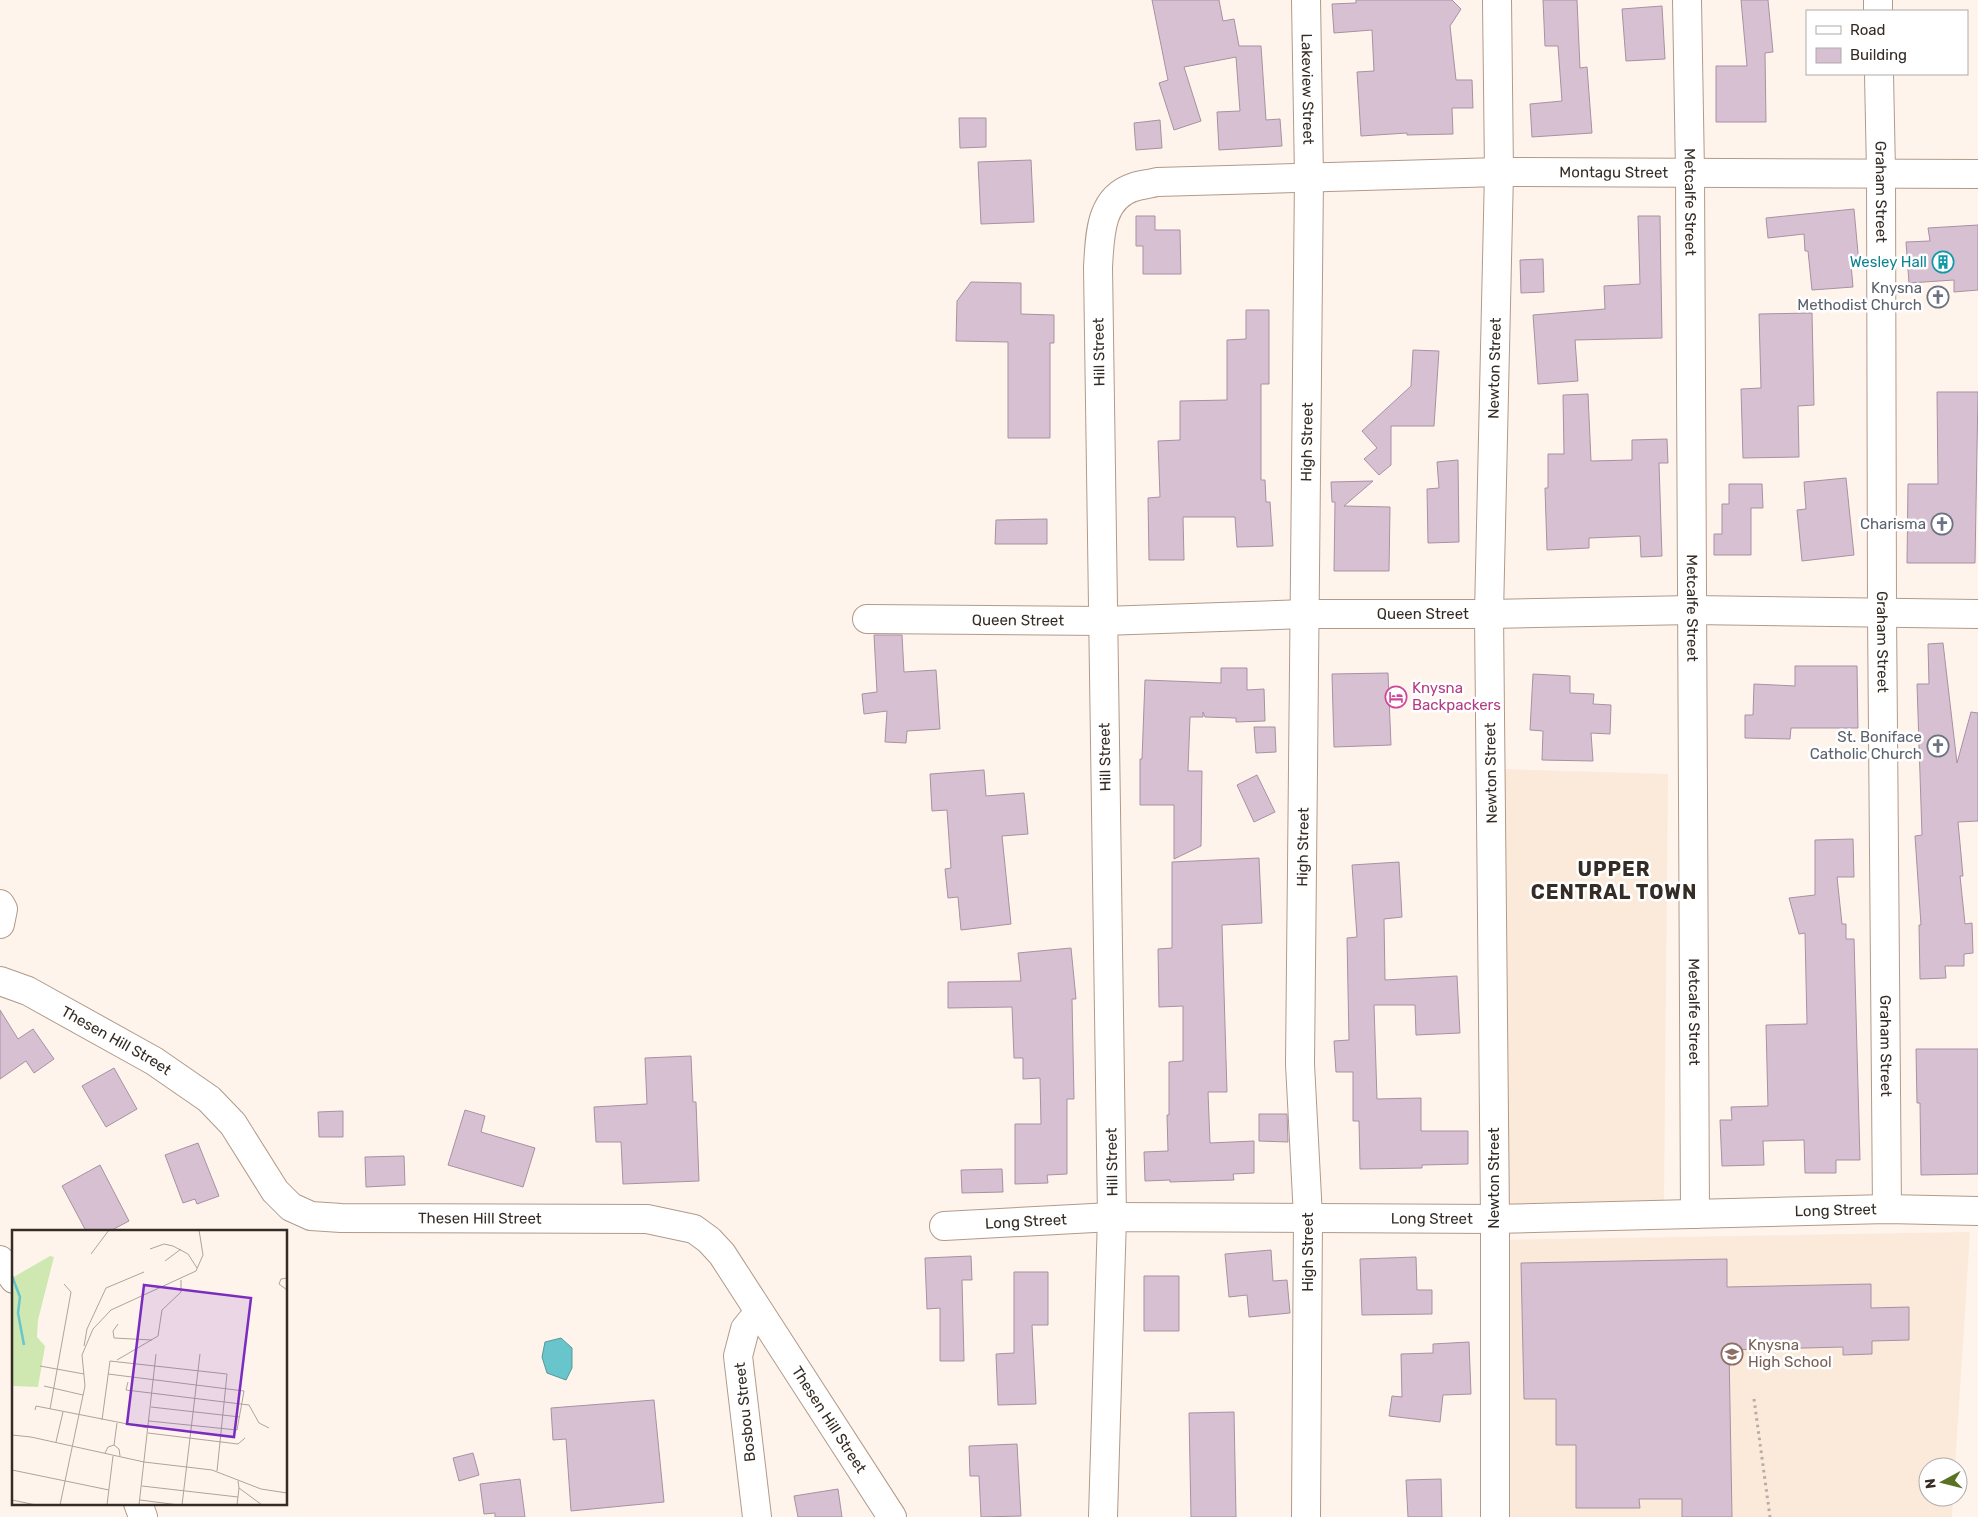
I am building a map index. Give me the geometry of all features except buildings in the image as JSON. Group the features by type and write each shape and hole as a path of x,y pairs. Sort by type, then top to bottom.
{"street":[{"name":"Lakeview Street","path":"1306,0 1309,177"},
{"name":"Newton Street","path":"1495,1517 1495,1219 1489,614 1499,172 1497,0"},
{"name":"Metcalfe Street","path":"1687,0 1690,172 1695,1214"},
{"name":"Graham Street","path":"1879,75 1887,1210"},
{"name":"Montagu Street","path":"1309,177 1499,172 1881,172 1978,174"},
{"name":"High Street","path":"1306,1517 1308,1217 1300,1064 1309,177"},
{"name":"Hill Street","path":"1103,1517 1112,1217 1098,267 1100,230 1108,207 1118,196 1132,188 1157,182 1309,177"},
{"name":"Queen Street","path":"867,619 1103,621 1305,614 1489,614 1692,610 1978,614"},
{"path":"0,904 3,909 0,924"},
{"name":"Thesen Hill Street","path":"0,981 28,991 154,1061 209,1099 233,1124 275,1191 291,1207 311,1216 341,1218 647,1219 694,1229 709,1240 722,1254 892,1517"},
{"name":"Long Street","path":"944,1226 1112,1217 1495,1219 1887,1210 1978,1211"},
{"path":"0,1260 12,1276"},
{"name":"Bosbou Street","path":"757,1517 738,1356 745,1329 759,1312"},
{"path":"138,1504 143,1517"}],"path":[{"path":"1754,1399 1770,1517"}],"shaded area":[{"path":"1503,769 1668,774 1664,1201 1504,1206"},
{"name":"Knysna High School","path":"1970,1232 1956,1457 1918,1457 1918,1507 1952,1507 1952,1517 1502,1517 1502,1240"}],"water":[{"path":"561,1338 572,1348 572,1368 566,1380 547,1373 542,1357 545,1342"}],"place":[{"name":"Wesley Hall","path":"1943,262"},
{"name":"Knysna Methodist Church","path":"1938,297"},
{"name":"Charisma","path":"1942,524"},
{"name":"Knysna Backpackers","path":"1396,697"},
{"name":"St. Boniface Catholic Church","path":"1938,746"},
{"name":"Knysna High School","path":"1732,1354"}],"district":[{"name":"UPPER CENTRAL TOWN","path":"1614,880"}]}
